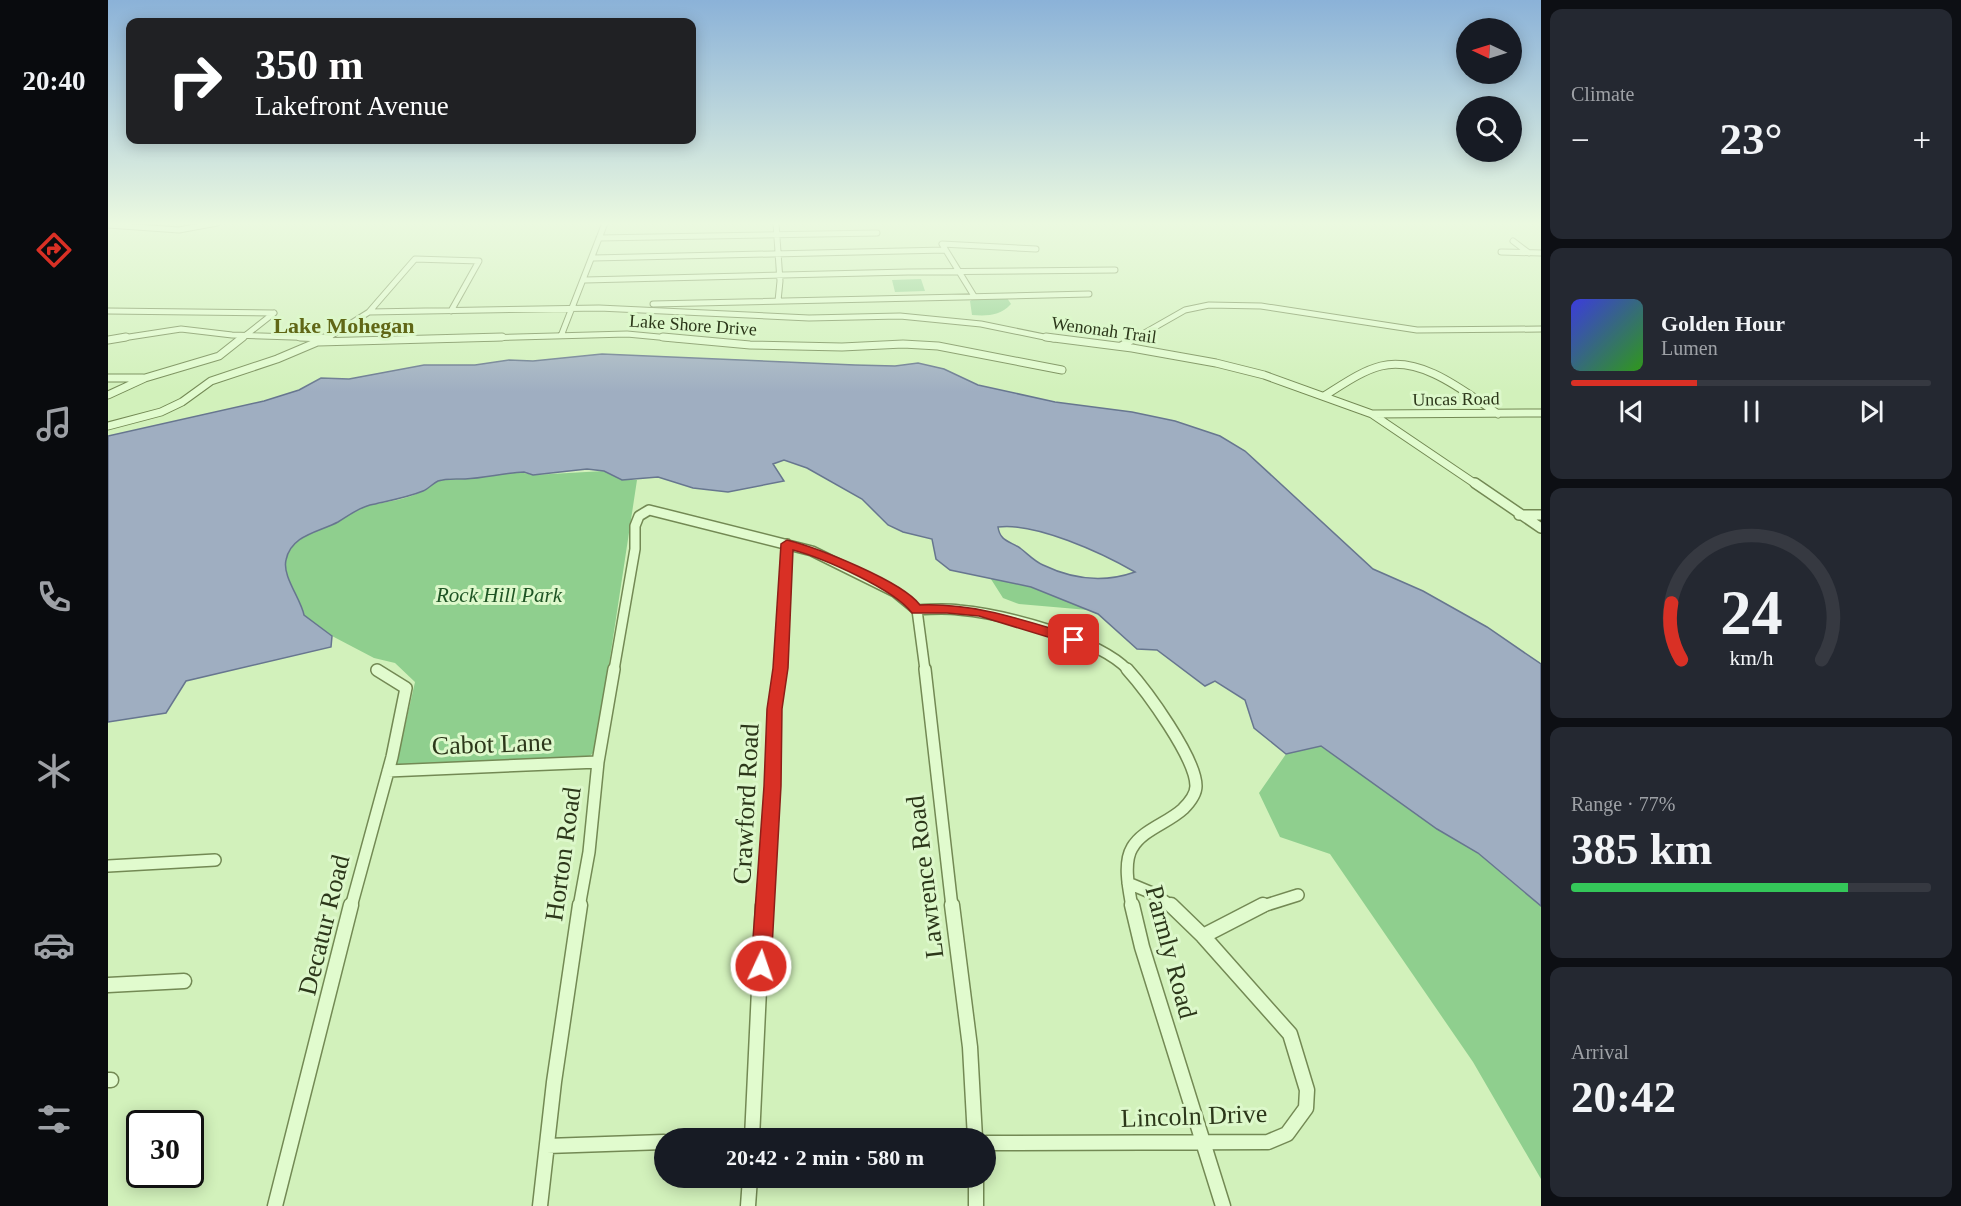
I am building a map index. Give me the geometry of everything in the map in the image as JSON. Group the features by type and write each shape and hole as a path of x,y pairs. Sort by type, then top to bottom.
{"street":[{"path":"108,426 161,412 182,402 211,381 326,339 369,312 397,279"},
{"path":"451,312 469,279"},
{"path":"561,336 585,280 613,279"},
{"path":"778,301 779,279"},
{"path":"962,279 974,296"},
{"path":"599,308 674,303 1089,294"},
{"path":"1122,346 1185,310 1209,304 1273,308 1417,330 1541,329"},
{"name":"Wenonah Trail","path":"369,312 599,308 809,318 900,316 944,319 1070,342 1122,346 1242,368 1372,414 1541,528"},
{"path":"108,311 274,313 219,356 145,378 108,395"},
{"path":"108,340 181,329 326,339"},
{"path":"1532,329 1541,335"},
{"name":"Lake Shore Drive","path":"318,342 636,334 729,344 816,347 903,344 938,346 1062,370"},
{"path":"1324,396 1346,382 1387,364 1403,364 1425,371 1498,414"},
{"path":"108,378 145,378"},
{"name":"Uncas Road","path":"1372,414 1541,413"},
{"name":"Horton Road","path":"540,1206 576,926 589,852 598,762 635,549 636,520 643,512 661,512 707,527 787,544"},
{"path":"1519,515 1541,515"},
{"path":"787,544 812,551 895,592 910,602 916,610"},
{"name":"Crawford Road","path":"752,1128 765,874 787,544"},
{"name":"Parmly Road","path":"916,610 947,609 980,612 1074,640 1111,656 1131,675 1171,729 1191,769 1196,788 1194,795 1184,808 1161,827 1136,841 1130,849 1128,883 1131,905 1223,1206"},
{"name":"Lawrence Road","path":"916,610 923,646 934,760 970,1047 974,1128"},
{"name":"Decatur Road","path":"275,1206 371,828 388,771 406,688 377,670"},
{"name":"Cabot Lane","path":"388,771 598,762"},
{"path":"108,866 215,860"},
{"name":"Lincoln Drive","path":"996,1143 1268,1142 1287,1134 1306,1108 1307,1090 1290,1034 1203,936 1172,906 1152,893 1128,883"},
{"path":"1203,936 1263,905 1298,895"},
{"path":"108,985 184,981"},
{"path":"547,1146 654,1142"},
{"path":"748,1206 749,1188"},
{"path":"976,1188 976,1206"}],"green space":[{"path":"921,279 925,291 895,292 892,280"},
{"path":"975,298 1007,298 1011,304 993,314 972,315 970,301"},
{"name":"Rock Hill Park","path":"604,471 622,480 637,480 596,750 588,758 396,766 415,682 395,663 374,658 332,636 304,616 287,575 286,559 289,552 305,536 361,508 410,496 441,480 516,472 533,475"},
{"path":"989,576 1031,587 1088,610 1019,604 1003,598"},
{"path":"1321,745 1437,829 1478,853 1541,906 1541,1179 1473,1062 1330,854 1280,837 1259,793 1286,754"}],"water":[{"path":"602,354 855,365 895,366 918,363 944,369 978,385 1055,402 1132,412 1175,421 1220,436 1245,451 1373,569 1423,591 1487,627 1541,664 1541,906 1478,853 1437,829 1321,746 1286,754 1254,728 1245,700 1215,681 1205,686 1157,650 1137,649 1098,614 1031,587 950,570 936,559 932,539 903,532 888,525 862,499 807,468 784,460 773,464 784,481 728,492 693,488 658,477 622,480 604,471 587,469 533,475 524,472 444,479 417,493 366,506 338,522 307,535 294,545 286,560 289,580 304,615 332,636 331,647 186,681 166,713 108,722 108,436 264,401 299,390 321,378 349,379 424,365 475,365 509,360 533,361","holes":["998,527 1030,529 1068,540 1135,572 1112,578 1088,578 1054,570 1006,540"]}],"district":[{"name":"Lake Mohegan","path":"344,325"}],"route":[{"path":"761,966 775,709 780,668 787,544 812,551 895,592 910,602 916,610 947,609 980,612 1074,640"}]}
